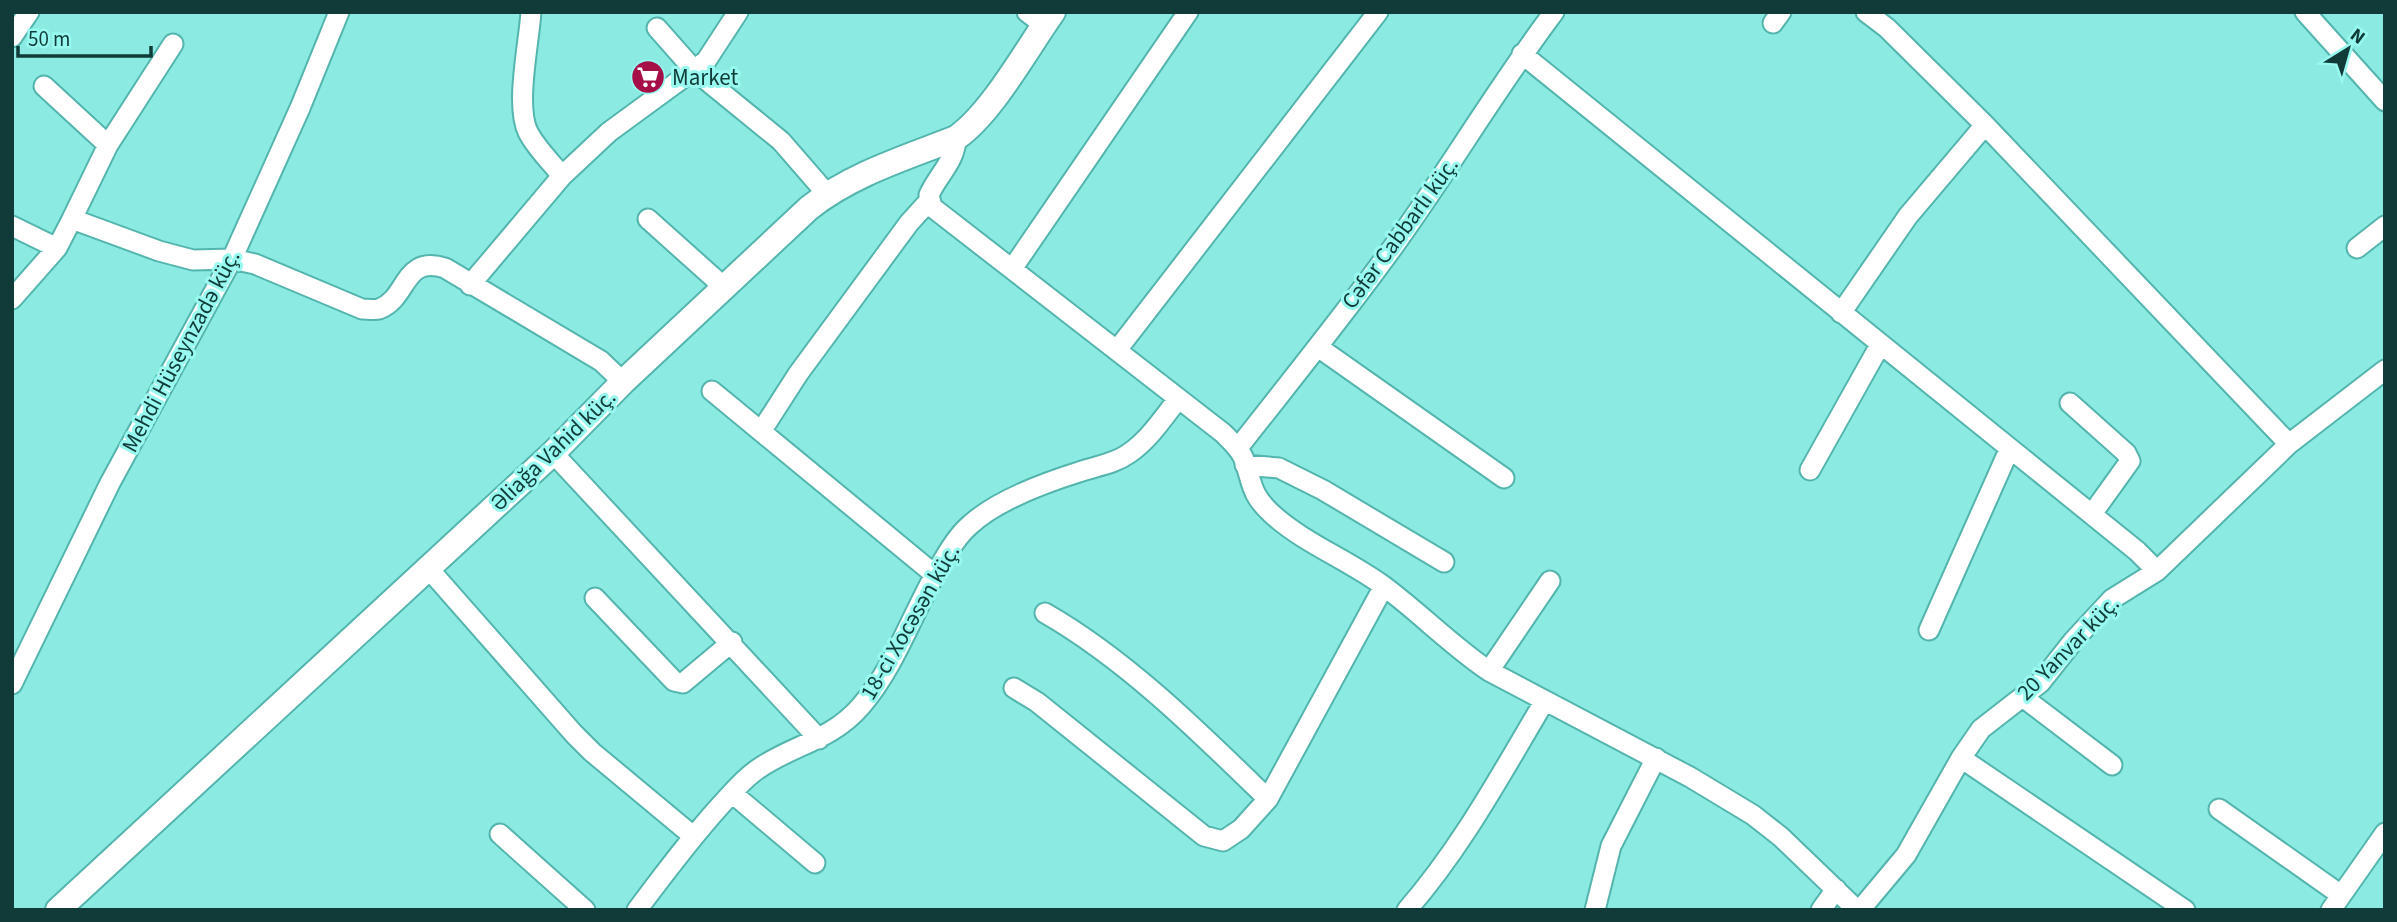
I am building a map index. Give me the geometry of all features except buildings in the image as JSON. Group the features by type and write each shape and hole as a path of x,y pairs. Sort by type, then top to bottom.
{"street":[{"path":"12,37 29,12"},
{"name":"Mehdi Hüseynzadə küç.","path":"12,684 110,483 232,259 300,108 339,12"},
{"path":"531,12 523,97 524,118 528,131 562,176"},
{"path":"470,285 562,176 609,132 706,61 738,12"},
{"path":"1012,269 1188,12"},
{"path":"1117,350 1378,12"},
{"name":"Cəfər Cabbarlı küç.","path":"1242,457 1318,347 1442,178 1522,54 1555,12"},
{"path":"1866,12 1887,28 1985,125 2289,444"},
{"path":"2305,12 2385,102"},
{"name":"Əliağa Vahid küç.","path":"58,910 553,453 623,382 827,194 862,174 956,138 969,129 985,110 1041,17"},
{"path":"657,28 695,71 780,142 827,194"},
{"path":"12,299 57,248 108,145 173,44"},
{"path":"1522,54 2092,514 2157,571"},
{"path":"44,86 108,145"},
{"path":"1841,313 1908,216 1985,125"},
{"path":"762,430 798,374 909,223 929,201 931,189 952,157 956,138"},
{"path":"929,201 932,207 1223,433 1242,457 1257,499 1272,515 1384,586 1462,653 1489,671 1544,702 1657,758 1753,816 1782,837 1858,910"},
{"path":"72,219 159,251 193,260 232,259 255,264 362,309 379,309 390,302 415,270 424,265 445,268 601,361 623,382"},
{"path":"648,219 725,288"},
{"path":"12,226 57,248"},
{"path":"2357,248 2385,226"},
{"path":"1810,470 1880,345"},
{"path":"1318,347 1504,478"},
{"name":"20 Yanvar küç.","path":"1858,910 1906,855 1961,758 1981,729 2040,683 2074,640 2112,599 2157,571 2289,444 2385,370"},
{"path":"712,391 934,574"},
{"name":"18-ci Xocəsən küç.","path":"637,910 693,836 743,780 760,767 837,729 859,709 879,684 934,574 970,525 1034,488 1113,462 1128,454 1145,440 1178,399"},
{"path":"2070,403 2126,453 2130,461 2092,514"},
{"path":"1929,630 2010,450"},
{"path":"553,453 732,642 819,739"},
{"path":"1242,457 1279,468 1323,490 1444,562"},
{"path":"428,568 583,743 693,836"},
{"path":"1489,671 1550,581"},
{"path":"1014,688 1037,702 1203,836 1223,841 1241,830 1268,799 1384,586"},
{"path":"595,597 674,681 683,683 732,642"},
{"path":"1045,613 1068,626 1172,707 1268,799"},
{"path":"2024,698 2112,765"},
{"path":"1407,910 1449,859 1544,702"},
{"path":"1595,910 1611,846 1657,758"},
{"path":"1961,758 2185,910"},
{"path":"732,793 815,863"},
{"path":"2219,810 2336,903 2385,833"},
{"path":"500,834 585,910"},
{"path":"1821,910 1836,889"}],"place":[{"name":"Market","path":"648,77"}]}
